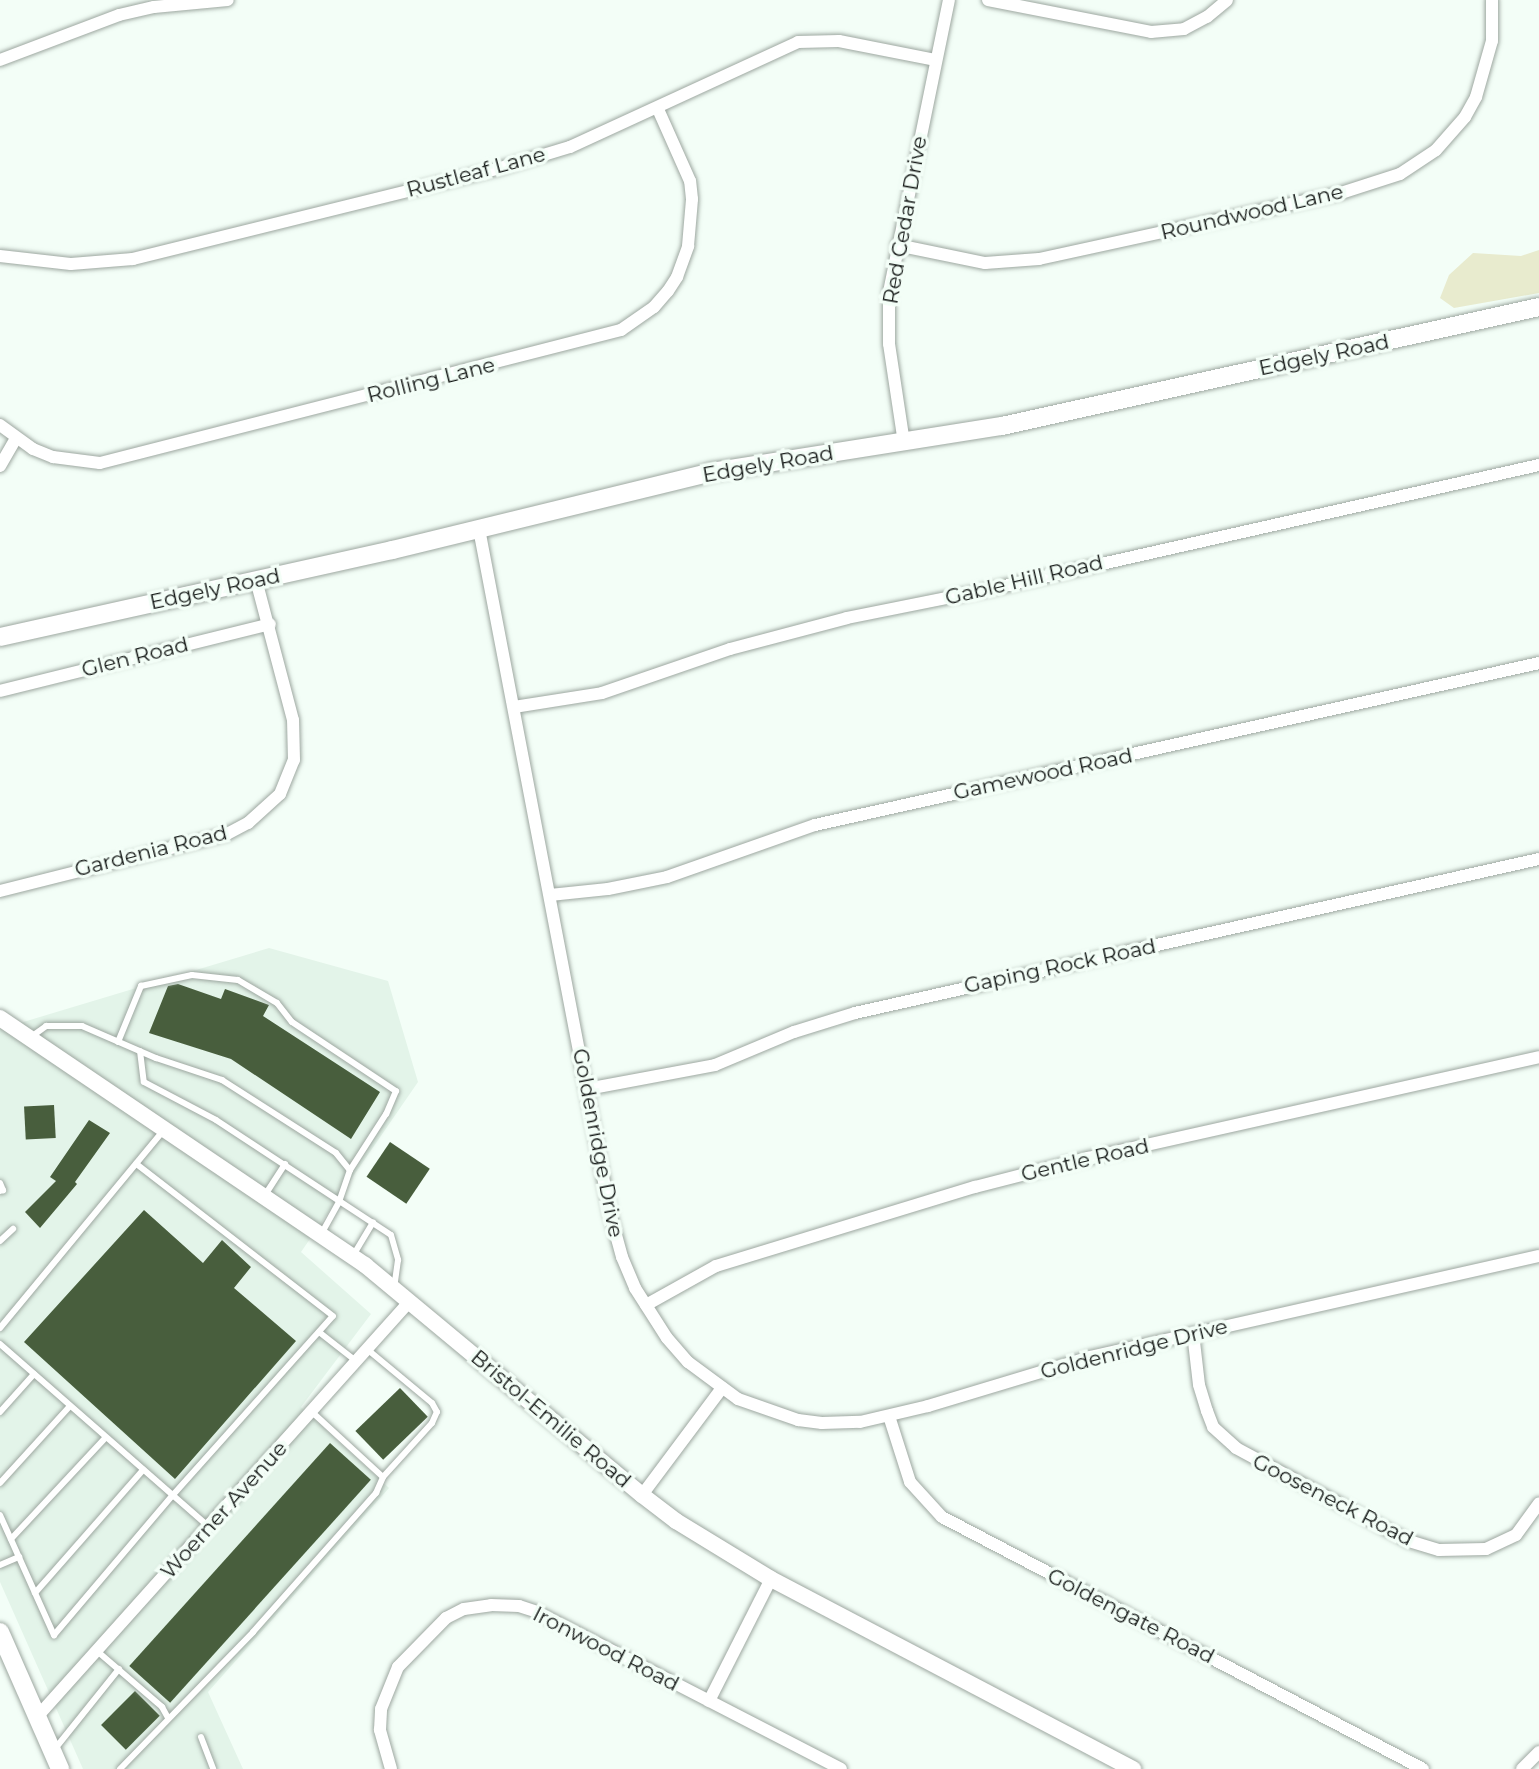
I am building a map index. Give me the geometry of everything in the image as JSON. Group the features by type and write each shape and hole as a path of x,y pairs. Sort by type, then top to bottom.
{"main road":[{"name":"Edgely Road","path":"0,636 479,529 712,472 1015,423 1539,307"},
{"path":"0,1632 60,1769"}],"street":[{"path":"0,60 119,15 154,7 228,0"},
{"name":"Red Cedar Drive","path":"904,443 888,329 889,292 949,0"},
{"path":"988,0 1151,32 1184,29 1207,17 1227,0"},
{"name":"Roundwood Lane","path":"897,245 985,263 1039,259 1341,193 1400,174 1436,150 1471,107 1488,64 1492,41 1492,0"},
{"name":"Rustleaf Lane","path":"0,256 71,264 134,259 497,169 570,147 658,109 758,58 812,40 870,45 936,60"},
{"name":"Rolling Lane","path":"0,425 16,438 53,457 100,463 621,330 654,307 667,291 677,276 688,246 692,199 690,181 658,109"},
{"path":"0,466 16,438"},
{"name":"Gable Hill Road","path":"514,707 621,688 730,649 847,618 991,589 1539,466"},
{"name":"Goldenridge Drive","path":"479,529 610,1213 622,1257 646,1306 688,1362 722,1388 762,1410 798,1420 838,1424 889,1416 1090,1357 1539,1256"},
{"name":"Gardenia Road","path":"0,891 228,834 248,823 269,806 288,777 295,742 289,701 256,580"},
{"name":"Glen Road","path":"0,691 270,624"},
{"name":"Gamewood Road","path":"550,895 608,889 667,877 815,825 1539,663"},
{"name":"Gaping Rock Road","path":"587,1089 715,1065 794,1032 868,1010 1539,859"},
{"name":"Bristol-Emilie Road","path":"0,1018 353,1256 642,1495 719,1549 1133,1769"},
{"name":"Gentle Road","path":"646,1306 716,1266 975,1187 1088,1158 1539,1057"},
{"name":"Woerner Avenue","path":"37,1717 410,1301"},
{"name":"Gooseneck Road","path":"1193,1333 1199,1385 1213,1427 1236,1448 1260,1462 1409,1541 1439,1550 1486,1549 1516,1535 1539,1503"},
{"path":"642,1495 722,1388"},
{"name":"Goldengate Road","path":"889,1416 910,1482 942,1517 1359,1733 1423,1769"},
{"path":"709,1701 771,1579"},
{"name":"Ironwood Road","path":"391,1769 380,1730 381,1709 391,1679 434,1627 464,1609 510,1605 537,1612 841,1769"},
{"path":"1522,1769 1539,1752"}],"lane":[{"path":"118,1042 142,986 192,975 238,980 276,1003 292,1022 396,1091 386,1114 350,1170 339,1202 321,1234"},
{"path":"30,1038 47,1026 82,1026 140,1051 222,1080 336,1153 350,1170"},
{"path":"140,1051 144,1082 216,1120 391,1236 398,1260 394,1288"},
{"path":"0,1328 165,1128"},
{"path":"0,1514 54,1635 172,1496 333,1316 136,1164"},
{"path":"265,1195 285,1164"},
{"path":"0,1183 3,1190 0,1191"},
{"path":"353,1256 373,1222"},
{"path":"0,1241 13,1229"},
{"path":"319,1332 357,1361"},
{"path":"0,1344 209,1527"},
{"path":"120,1769 253,1632 376,1493 383,1476 432,1423 437,1412 432,1403 368,1349"},
{"path":"0,1412 34,1374"},
{"path":"0,1483 70,1406"},
{"path":"312,1412 383,1476"},
{"path":"11,1539 106,1437"},
{"path":"35,1593 143,1470"},
{"path":"0,1565 19,1557"},
{"path":"97,1651 162,1707 168,1718"},
{"path":"53,1752 119,1669"},
{"path":"201,1737 213,1769"}],"shaded area":[{"path":"269,948 388,981 418,1082 301,1252 371,1314 301,1407 389,1488 208,1692 243,1769 83,1769 0,1582 0,1029"}],"green space":[{"path":"1539,250 1539,293 1454,308 1440,298 1449,275 1473,253 1521,256"}],"building":[{"path":"178,984 221,999 225,989 269,1005 263,1016 380,1092 351,1139 231,1059 149,1033 168,986"},
{"path":"54,1105 56,1138 26,1140 24,1107"},
{"path":"89,1120 110,1133 75,1182 77,1184 40,1228 25,1212 56,1181 50,1177"},
{"path":"390,1142 430,1169 406,1204 367,1177"},
{"path":"144,1210 203,1263 222,1240 251,1267 234,1288 296,1341 175,1479 24,1342"},
{"path":"400,1388 428,1417 383,1460 355,1431"},
{"path":"330,1443 371,1480 170,1703 129,1666"},
{"path":"135,1691 160,1716 126,1750 101,1725"}]}
